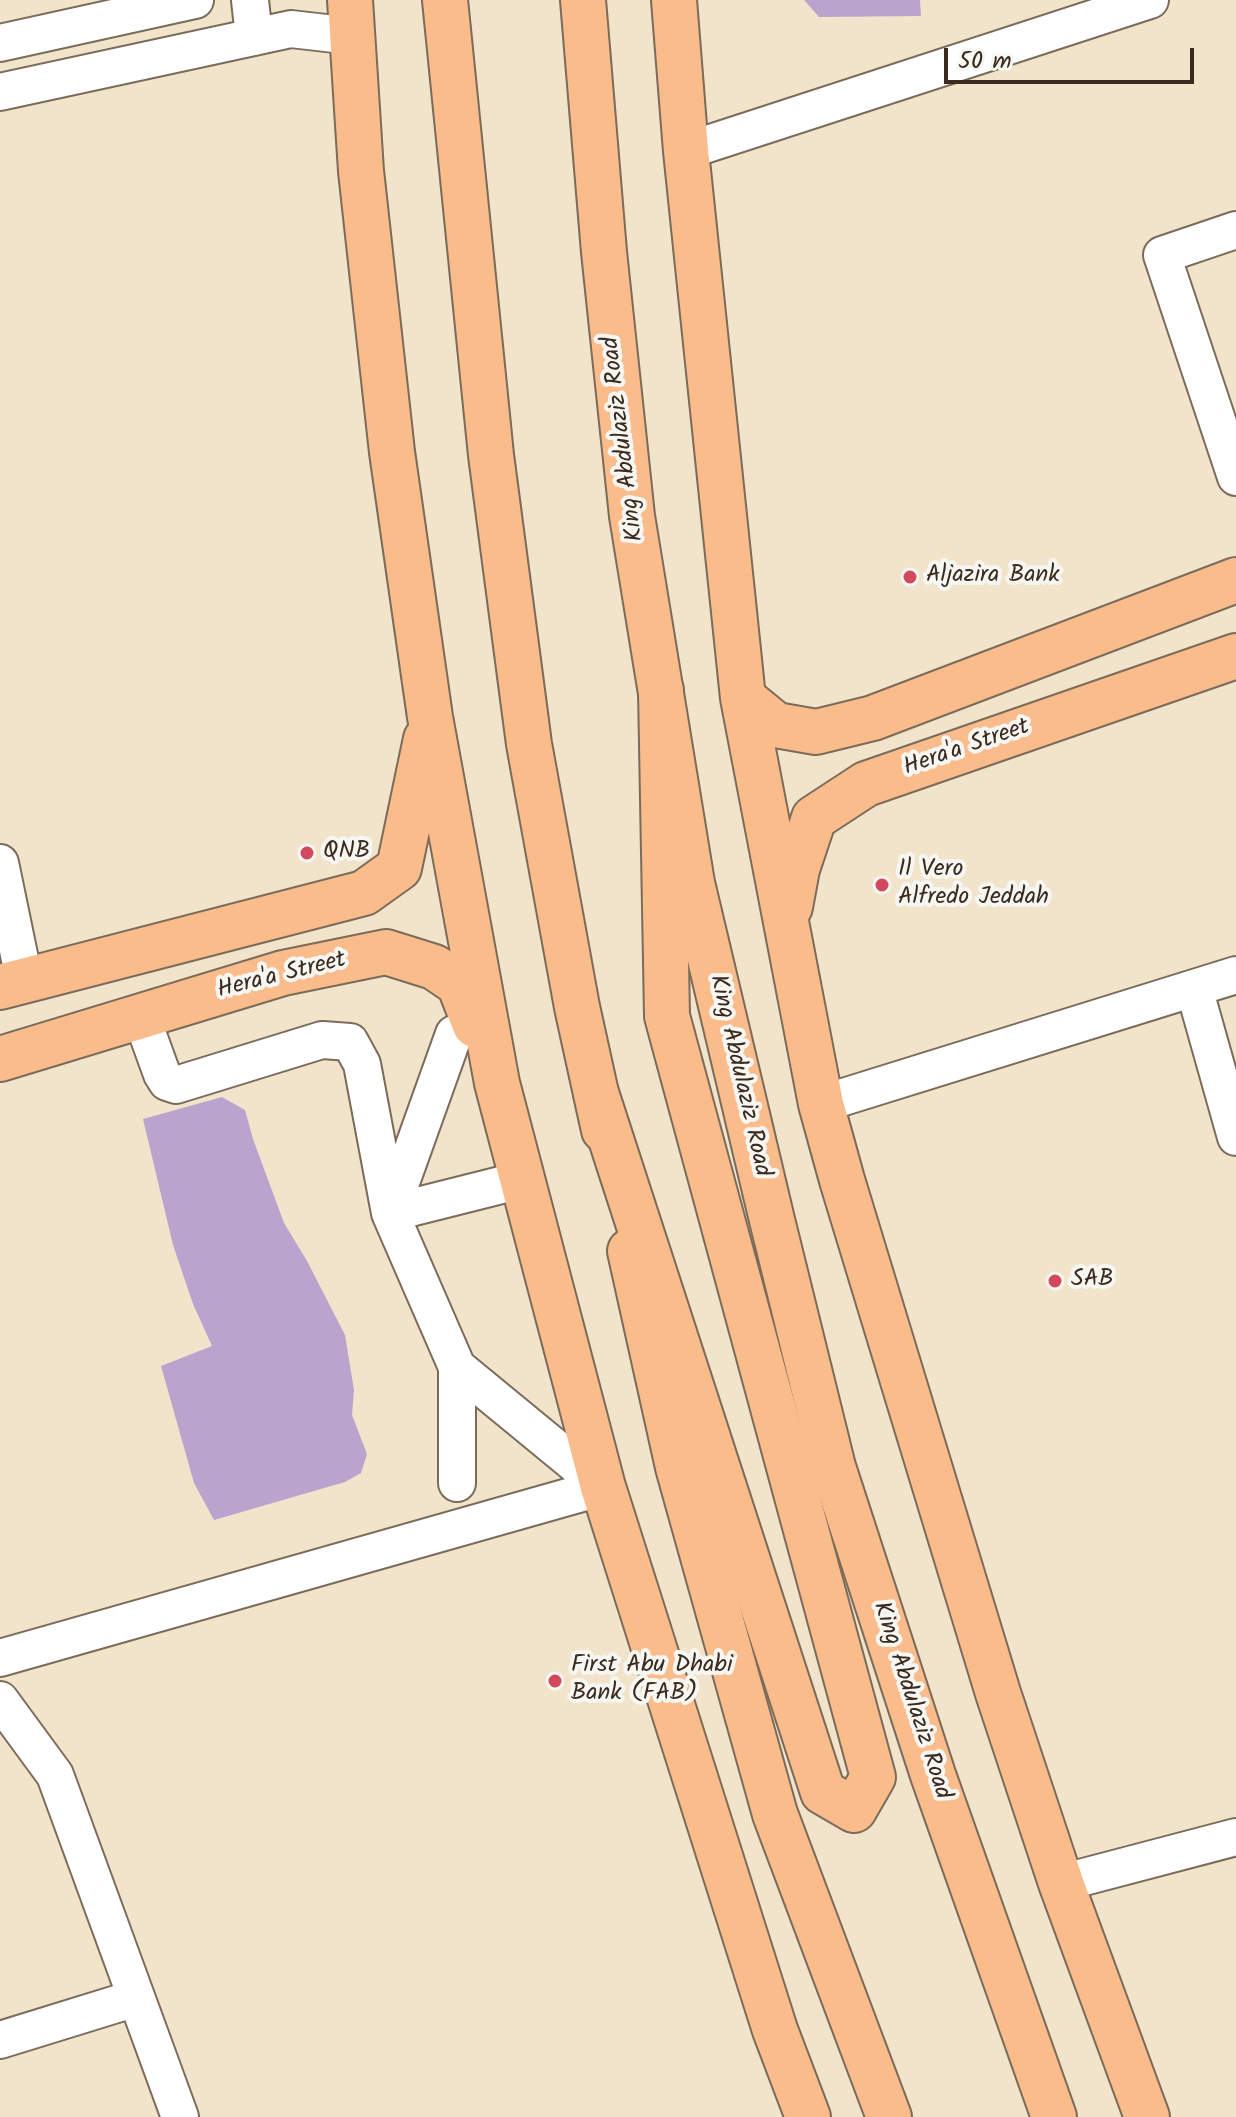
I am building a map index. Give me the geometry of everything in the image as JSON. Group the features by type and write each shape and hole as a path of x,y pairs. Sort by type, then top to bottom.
{"main road":[{"path":"445,0 491,455 529,744 577,1007 678,1467 775,1814 889,2117"},
{"name":"King Abdulaziz Road","path":"583,0 604,252 632,516 692,883 833,1467 933,1775 1054,2117"},
{"path":"674,0 686,151 743,698 821,1104 998,1693 1061,1883 1147,2117"},
{"path":"351,18 361,171 390,436 430,717 497,1083 603,1487 775,2030 808,2117"},
{"path":"743,698 776,725 816,732 873,718 1236,580"},
{"name":"Hera'a Street","path":"787,930 797,869 814,818 866,784 1236,656"},
{"path":"1015,664 1039,724"},
{"path":"596,1093 823,1792 854,1810 873,1777 667,1016 661,690"},
{"path":"12,983 364,893 399,868 430,717"},
{"path":"267,918 283,973"},
{"name":"Hera'a Street","path":"0,1059 283,973 386,952 434,967 459,984 497,1083"}],"street":[{"path":"0,43 195,0"},
{"path":"250,0 254,37"},
{"path":"686,151 1049,17 1150,0"},
{"path":"0,92 351,18"},
{"path":"1236,230 1162,255 1236,477"},
{"path":"0,863 12,983"},
{"path":"821,1104 1236,975"},
{"path":"1194,988 1236,1137"},
{"path":"141,1016 162,1074 167,1082 176,1085 322,1040 350,1042 362,1064 390,1213 457,1367 457,1483"},
{"path":"390,1213 454,1034"},
{"path":"390,1213 521,1180"},
{"path":"457,1367 603,1487"},
{"path":"0,1658 603,1487"},
{"path":"0,1700 55,1775 180,2117"},
{"path":"1061,1883 1236,1837"},
{"path":"0,2040 136,1998"}],"building":[{"path":"804,0 920,0 921,16 819,17"},
{"path":"222,1097 245,1110 284,1223 345,1335 354,1390 352,1415 367,1454 361,1473 345,1482 214,1520 194,1483 161,1366 212,1346 193,1304 173,1245 143,1119"}],"place":[{"name":"Aljazira Bank","path":"910,577"},
{"name":"QNB","path":"307,853"},
{"name":"Il Vero Alfredo Jeddah","path":"882,885"},
{"name":"SAB","path":"1055,1281"},
{"name":"First Abu Dhabi Bank (FAB)","path":"555,1681"}]}
